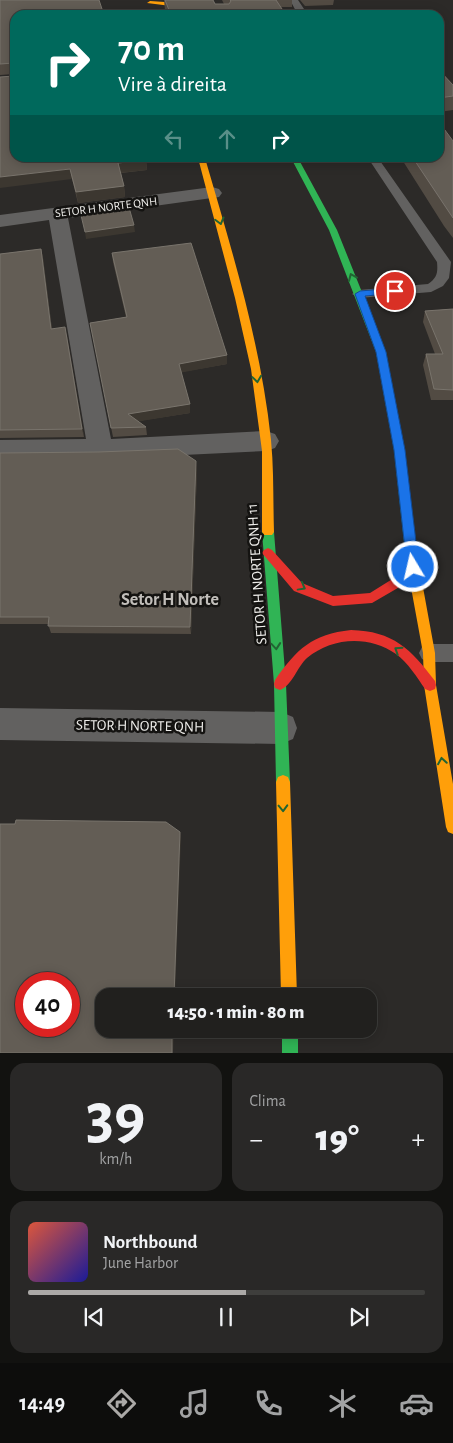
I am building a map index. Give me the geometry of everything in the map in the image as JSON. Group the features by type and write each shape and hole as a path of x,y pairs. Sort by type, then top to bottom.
{"street":[{"path":"149,1 179,5 197,0"},
{"name":"SETOR H NORTE QNH 11","path":"202,162 240,295 256,370 266,441 268,553 280,684 289,988"},
{"path":"296,162 333,230 360,294 381,352 400,450 410,550 429,653 430,685 453,827"},
{"name":"SETOR H NORTE QNH","path":"0,220 212,193"},
{"path":"57,213 100,449"},
{"path":"0,450 100,449 266,441"},
{"path":"268,553 298,587 333,601 372,598 399,581 410,550"},
{"path":"280,684 303,654 324,640 345,635 376,638 399,649 412,660 430,685"},
{"name":"SETOR H NORTE QNH","path":"0,724 281,728"},
{"path":"290,1038 290,1053"}],"lane":[{"path":"360,294 431,288 441,283 446,274 444,262 376,162"},
{"path":"429,653 453,653"}],"building":[{"path":"0,0 99,0 102,10 10,10 10,63 0,64"},
{"path":"165,0 213,0 215,4 229,4 230,0 276,0 283,10 169,10"},
{"path":"444,75 453,85 453,96 444,97"},
{"path":"10,76 10,162 127,162 118,163 124,186 76,192 70,169 0,177 0,77"},
{"path":"444,129 453,141 453,218 416,162 444,162"},
{"path":"128,204 134,225 85,232 80,211"},
{"path":"191,243 227,355 179,364 190,404 128,414 146,427 111,428 90,323 127,317 112,253"},
{"path":"41,249 51,329 65,327 82,429 0,430 0,254"},
{"path":"453,309 453,390 434,389 426,354 443,354 425,311"},
{"path":"178,449 196,461 190,627 48,626 49,617 0,617 0,453"},
{"path":"16,820 166,822 180,832 174,988 95,988 95,1038 172,1038 172,1053 0,1053 0,824 15,824"}],"traffic: fast":[{"path":"296,162 333,230 381,352 399,450 412,560"},
{"path":"268,532 280,684 283,782"},
{"path":"290,1038 290,1053"}],"traffic: slow":[{"path":"150,3 179,5 197,0"},
{"path":"202,162 231,263 256,369 267,451 268,532"},
{"path":"412,560 429,653 430,685 453,827"},
{"path":"283,782 289,988"}],"traffic: jam":[{"path":"268,553 298,587 333,601 372,598 399,581 410,549"},
{"path":"280,684 303,654 314,646 325,640 351,635 376,638 389,643 400,650 412,662 430,685"}],"district":[{"name":"Setor H Norte","path":"170,600"}],"route":[{"path":"395,291 360,294 381,352 400,450 413,567"}]}
